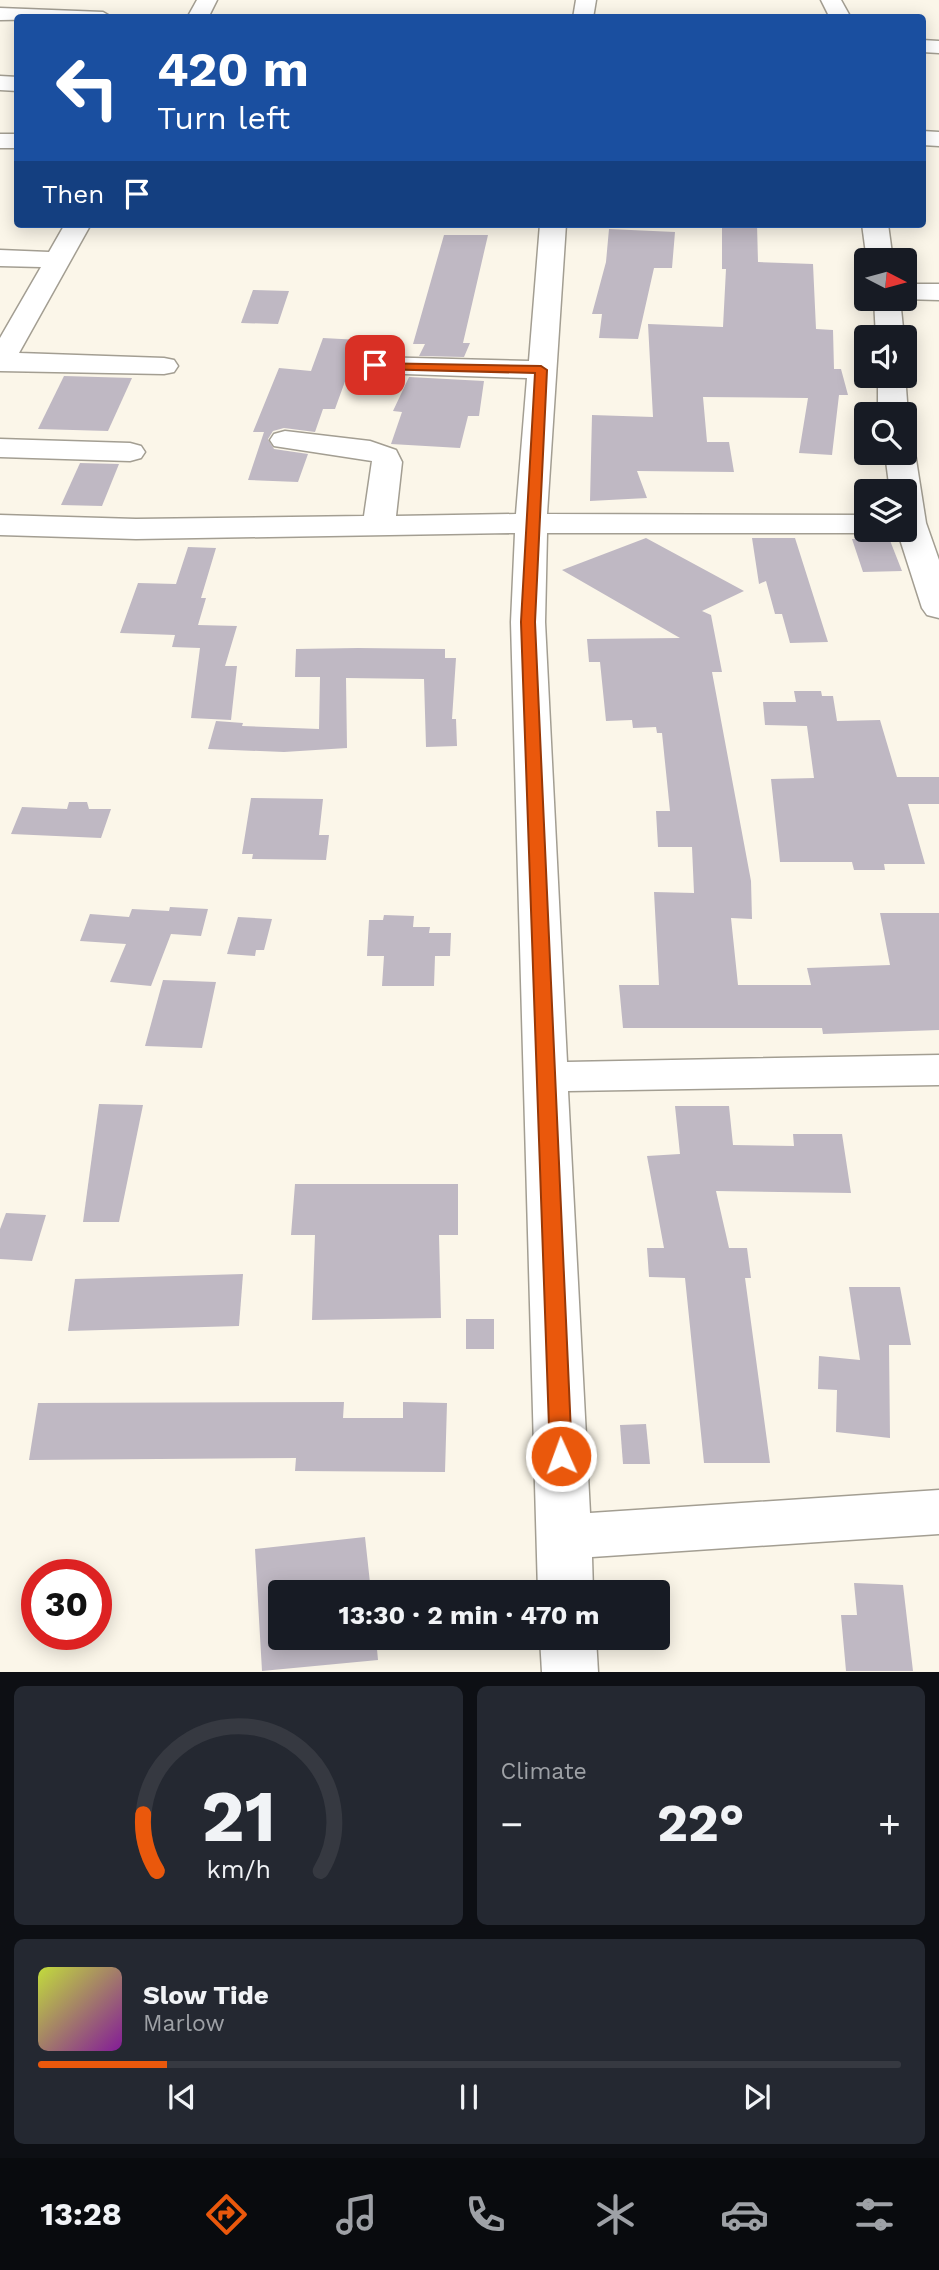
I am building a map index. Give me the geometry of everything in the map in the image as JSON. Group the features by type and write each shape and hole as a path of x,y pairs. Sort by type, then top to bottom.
{"street":[{"path":"76,228 1,362 164,366"},
{"path":"553,228 531,523 528,622 566,1580"},
{"path":"876,228 878,248"},
{"path":"0,258 57,260"},
{"path":"917,292 939,292"},
{"path":"375,365 541,370"},
{"path":"285,440 370,450 385,456 387,461 379,524"},
{"path":"0,448 130,452"},
{"path":"903,465 939,608"},
{"path":"0,526 150,528 531,523 854,524"},
{"path":"546,1077 939,1070"},
{"path":"564,1537 939,1511"},
{"path":"569,1650 570,1671"}],"building":[{"path":"722,228 757,228 758,262 813,264 816,329 833,330 834,369 841,369 848,395 839,395 832,455 799,453 808,398 703,397 707,442 729,442 734,472 637,471 647,498 590,501 592,415 653,417 648,324 723,327 726,269 722,269"},
{"path":"609,229 675,232 672,268 654,268 638,339 599,338 602,314 592,314 606,262"},
{"path":"444,235 488,235 463,343 470,343 464,357 419,356 425,344 413,344"},
{"path":"253,290 289,291 278,324 241,323"},
{"path":"323,338 360,340 335,409 323,409 315,432 284,428 273,431 268,439 274,449 308,454 298,482 248,480 264,432 253,432 279,368 311,371"},
{"path":"64,376 132,378 108,431 38,429"},
{"path":"409,377 484,381 479,416 468,416 460,448 391,444 402,412 393,411"},
{"path":"80,463 119,464 102,506 61,505"},
{"path":"646,538 744,591 702,611 711,615 722,672 712,672 751,881 752,919 731,918 738,985 811,985 807,968 890,965 880,913 939,913 939,1030 823,1034 822,1028 623,1028 619,985 659,985 654,892 694,893 692,847 658,847 656,811 670,811 662,733 657,733 656,727 633,728 632,720 606,721 600,662 589,662 587,639 680,638 562,570"},
{"path":"752,538 795,538 828,642 790,643 782,614 775,614 766,581 759,584"},
{"path":"852,539 854,542 891,542 902,571 863,572"},
{"path":"188,547 216,548 201,598 206,598 198,625 237,626 225,666 237,666 231,720 191,718 200,648 172,647 175,635 120,633 138,583 176,584"},
{"path":"296,649 445,649 445,658 456,658 452,719 456,719 457,746 426,747 424,679 346,678 347,748 284,752 208,749 216,721 243,723 242,726 319,729 320,677 295,677"},
{"path":"794,691 821,691 822,696 833,696 837,721 880,720 897,777 939,777 939,804 908,804 925,864 884,864 885,870 854,870 852,862 780,862 771,779 814,778 807,726 765,725 763,702 796,702"},
{"path":"251,798 323,799 319,835 329,835 326,860 252,859 253,854 242,854"},
{"path":"69,802 87,802 89,809 111,809 101,838 11,834 22,807 67,809"},
{"path":"170,907 208,909 201,936 171,934 151,986 110,982 126,944 80,941 90,914 129,917 132,909 169,911"},
{"path":"384,915 414,916 413,927 430,927 429,933 451,933 450,956 435,956 434,986 382,986 384,956 367,956 369,920 383,920"},
{"path":"238,917 272,919 264,950 256,950 255,956 227,954"},
{"path":"163,980 216,982 202,1048 145,1046"},
{"path":"99,1104 143,1105 119,1222 83,1222"},
{"path":"675,1106 729,1106 733,1145 794,1146 793,1134 842,1134 851,1193 716,1191 729,1248 747,1248 751,1278 745,1278 770,1463 704,1463 685,1278 649,1277 647,1248 664,1248 647,1156 680,1154"},
{"path":"295,1184 458,1184 458,1235 439,1235 441,1318 312,1320 315,1235 291,1235"},
{"path":"6,1213 46,1215 32,1261 0,1259 0,1229"},
{"path":"243,1274 239,1326 68,1331 75,1279"},
{"path":"849,1287 900,1287 911,1345 889,1345 890,1438 836,1432 837,1390 818,1389 819,1356 860,1360"},
{"path":"466,1319 494,1319 494,1349 466,1349"},
{"path":"344,1402 343,1418 403,1418 403,1402 447,1403 445,1472 295,1471 296,1458 29,1460 38,1403"},
{"path":"646,1424 650,1464 623,1464 620,1425"},
{"path":"365,1537 370,1580 268,1580 268,1650 377,1650 378,1660 262,1671 255,1549"},
{"path":"854,1583 903,1585 913,1671 846,1671 841,1615 857,1615"}],"route":[{"path":"375,365 541,370 531,523 528,622 561,1456"}]}
